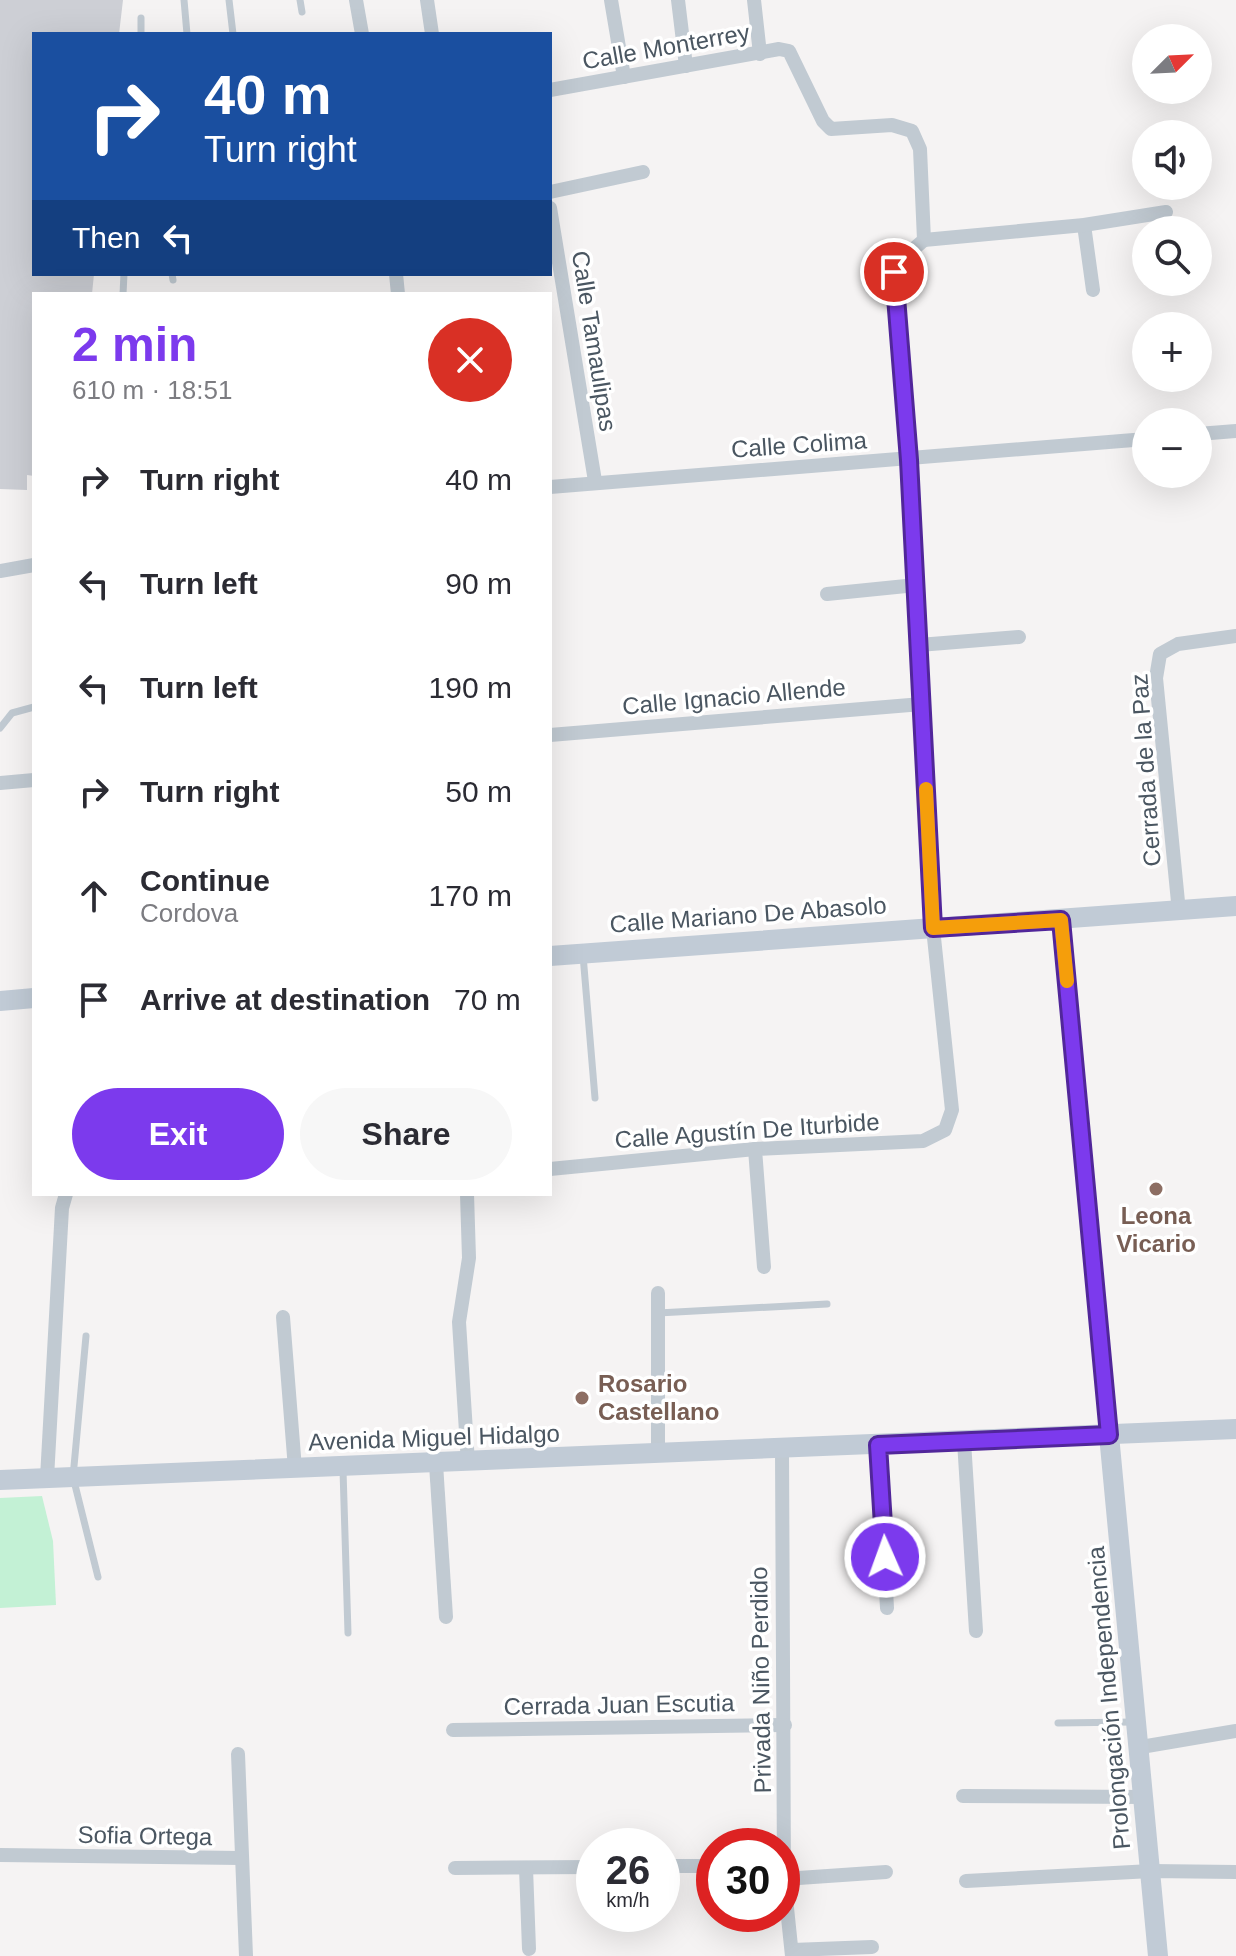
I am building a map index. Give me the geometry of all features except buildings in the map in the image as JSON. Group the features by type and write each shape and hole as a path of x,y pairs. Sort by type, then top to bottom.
{"street":[{"path":"356,0 362,32"},
{"path":"427,0 432,32"},
{"path":"611,0 624,77"},
{"path":"678,0 686,66"},
{"path":"754,0 760,54"},
{"name":"Calle Monterrey","path":"552,90 789,51 823,121 831,129 892,125 912,131 920,149 924,240"},
{"path":"552,192 643,172"},
{"path":"933,928 909,460 894,272 902,259 924,240 1084,225 1166,212"},
{"name":"Calle Tamaulipas","path":"552,220 595,481"},
{"path":"1084,225 1093,290"},
{"path":"1212,433 1236,431"},
{"name":"Calle Colima","path":"552,487 1132,440"},
{"path":"0,571 32,565"},
{"path":"827,594 916,585"},
{"name":"Cerrada de la Paz","path":"1179,912 1156,678 1160,654 1178,644 1236,636"},
{"path":"919,645 1019,637"},
{"name":"Calle Ignacio Allende","path":"552,735 922,704"},
{"path":"0,783 32,780"},
{"name":"Calle Mariano De Abasolo","path":"552,956 1236,906"},
{"path":"1061,920 1109,1435"},
{"name":"Calle Agustín De Iturbide","path":"552,1169 755,1149 923,1141 945,1130 952,1110 933,928"},
{"path":"0,1001 32,998"},
{"path":"755,1149 764,1267"},
{"path":"467,1196 469,1258 459,1322 468,1463"},
{"path":"47,1478 64,1201"},
{"path":"658,1293 658,1455"},
{"path":"283,1317 295,1469"},
{"name":"Avenida Miguel Hidalgo","path":"0,1480 1236,1429"},
{"name":"Prolongación Independencia","path":"1109,1435 1141,1747 1158,1956"},
{"path":"964,1441 976,1631"},
{"path":"878,1445 887,1608"},
{"name":"Privada Niño Perdido","path":"782,1450 784,1828"},
{"path":"436,1464 446,1617"},
{"name":"Cerrada Juan Escutia","path":"453,1730 785,1725"},
{"path":"1141,1747 1236,1731"},
{"path":"238,1754 240,1858"},
{"path":"963,1796 1144,1797"},
{"name":"Sofia Ortega","path":"0,1855 240,1858 246,1956"},
{"path":"455,1868 576,1867"},
{"path":"526,1868 529,1949"},
{"path":"800,1870 886,1872"},
{"path":"966,1881 1151,1871 1236,1872"},
{"name":"Privada Niño Perdido","path":"790,1932 792,1953"},
{"path":"792,1953 872,1947"}],"lane":[{"path":"184,0 187,32"},
{"path":"229,0 233,32"},
{"path":"300,0 302,12"},
{"path":"141,18 141,32"},
{"path":"0,728 12,713 32,708"},
{"path":"583,953 595,1098"},
{"path":"658,1313 827,1304"},
{"path":"86,1336 73,1477 98,1577"},
{"path":"343,1467 348,1633"},
{"path":"1058,1723 1138,1722"}],"green space":[{"path":"42,1496 53,1541 56,1605 0,1608 0,1498"}],"slow traffic":[{"path":"926,789 933,928 1061,920 1067,981"}],"place":[{"name":"Leona Vicario","path":"1156,1189"},
{"name":"Rosario Castellano","path":"582,1398"}],"route":[{"path":"885,1557 878,1445 1109,1435 1061,920 933,928 909,460 894,272"}]}
